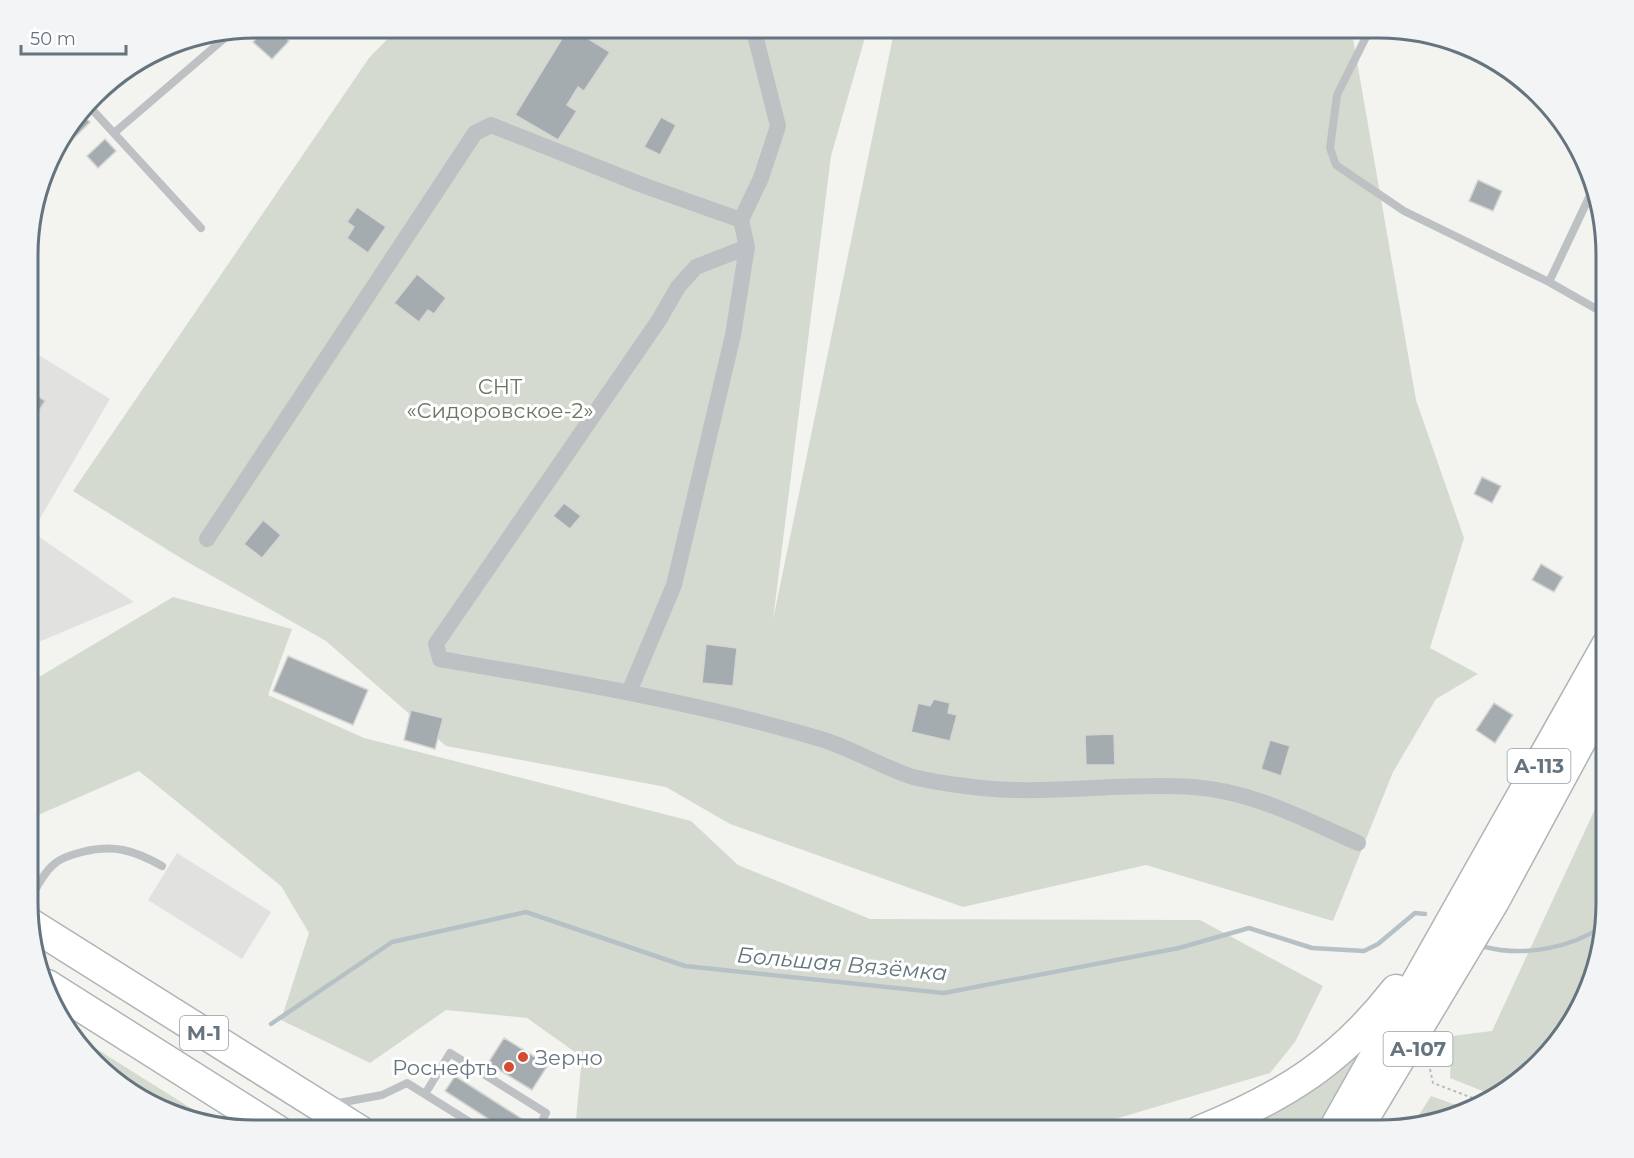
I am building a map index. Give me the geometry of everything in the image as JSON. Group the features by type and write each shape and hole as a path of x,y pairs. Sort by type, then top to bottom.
{"highway":[{"name":"А-113","path":"1339,1120 1596,663"},
{"name":"А-113","path":"1363,1120 1457,966 1596,710"},
{"path":"1225,1120 1276,1097 1327,1062 1384,1006 1454,917"},
{"name":"М-1","path":"39,929 343,1120"},
{"name":"А-107","path":"1382,1120 1457,966"},
{"name":"М-1","path":"57,993 260,1120"}],"street":[{"path":"629,692 674,585 733,336 747,247 741,220 761,178 778,126 756,38"},
{"path":"207,539 475,133 491,125 645,186 741,220"},
{"path":"747,247 696,267 678,287 659,320 436,644 440,659 629,692 822,740 913,777 966,786 1011,790 1192,787 1232,793 1270,803 1358,843"}],"lane":[{"path":"1366,38 1337,95 1330,148 1336,165 1404,211 1549,282 1596,309"},
{"path":"114,133 223,40"},
{"path":"92,110 201,228"},
{"path":"1549,282 1589,198"},
{"path":"38,887 53,864 71,855 95,849 109,847 134,851 162,866"},
{"path":"425,1094 450,1053 546,1113 542,1120"},
{"path":"315,1102 332,1104 382,1095 407,1083 466,1120"}],"path":[{"path":"1430,1069 1433,1083 1475,1099"}],"shaded area":[{"path":"38,355 110,399 38,522"},
{"path":"38,536 134,602 38,642"},
{"path":"177,853 271,912 242,959 148,900"}],"green space":[{"name":"СНТ «Сидоровское-2»","path":"388,38 865,38 831,156 773,620 893,38 1353,38 1416,400 1464,538 1430,648 1478,674 1436,699 1393,772 1333,921 1146,865 963,907 730,824 666,787 446,746 326,641 184,560 73,491 369,58"},
{"path":"173,597 292,629 268,695 364,738 691,821 738,865 870,919 1200,920 1323,986 1295,1042 1270,1073 1112,1120 576,1120 582,1057 527,1018 446,1010 370,1063 281,1020 309,933 281,886 139,771 38,815 38,678"},
{"path":"1596,807 1595,932 1585,974 1574,1000 1543,1047 1523,1067 1500,1084 1486,1092 1450,1078 1452,1036 1492,1031"},
{"path":"89,1044 199,1113 171,1104 134,1084 111,1067"},
{"path":"1362,1049 1320,1120 1258,1120 1302,1095"},
{"path":"1431,1096 1458,1106 1436,1113 1418,1117"}],"building":[{"path":"257,38 286,38 289,41 272,59 253,42"},
{"path":"562,38 587,38 610,52 584,91 578,87 567,105 577,111 558,140 515,115"},
{"path":"661,117 676,125 660,155 644,147"},
{"path":"85,118 90,122 68,144"},
{"path":"105,139 116,151 98,168 87,156"},
{"path":"1478,180 1502,191 1493,211 1469,201"},
{"path":"357,207 386,227 368,253 347,238 354,227 347,222"},
{"path":"417,274 446,298 434,314 428,310 419,322 394,303"},
{"path":"38,396 45,401 38,412"},
{"path":"1482,477 1501,486 1492,503 1474,494"},
{"path":"564,503 581,516 570,529 553,516"},
{"path":"263,520 281,535 262,558 244,544"},
{"path":"1541,564 1563,577 1554,592 1532,580"},
{"path":"706,644 737,648 733,686 702,683"},
{"path":"288,656 368,690 353,725 273,691"},
{"path":"934,699 950,703 948,713 957,715 950,741 911,732 918,703 930,706"},
{"path":"1494,703 1513,715 1495,743 1476,730"},
{"path":"411,710 443,718 435,749 404,740"},
{"path":"1114,734 1115,765 1086,765 1085,735"},
{"path":"1270,740 1290,746 1281,776 1261,769"},
{"path":"504,1038 548,1065 532,1090 488,1063"},
{"path":"455,1076 524,1120 490,1120 445,1091"}],"waterway":[{"name":"Большая Вязёмка","path":"271,1024 392,942 526,912 685,966 944,993 1179,948 1249,928 1312,948 1364,951 1378,944 1415,913 1425,914"},
{"name":"Большая Вязёмка","path":"1485,947 1516,951 1547,948 1578,940 1595,931"}],"place":[{"name":"Зерно","path":"523,1057"},
{"name":"Роснефть","path":"509,1067"}]}
